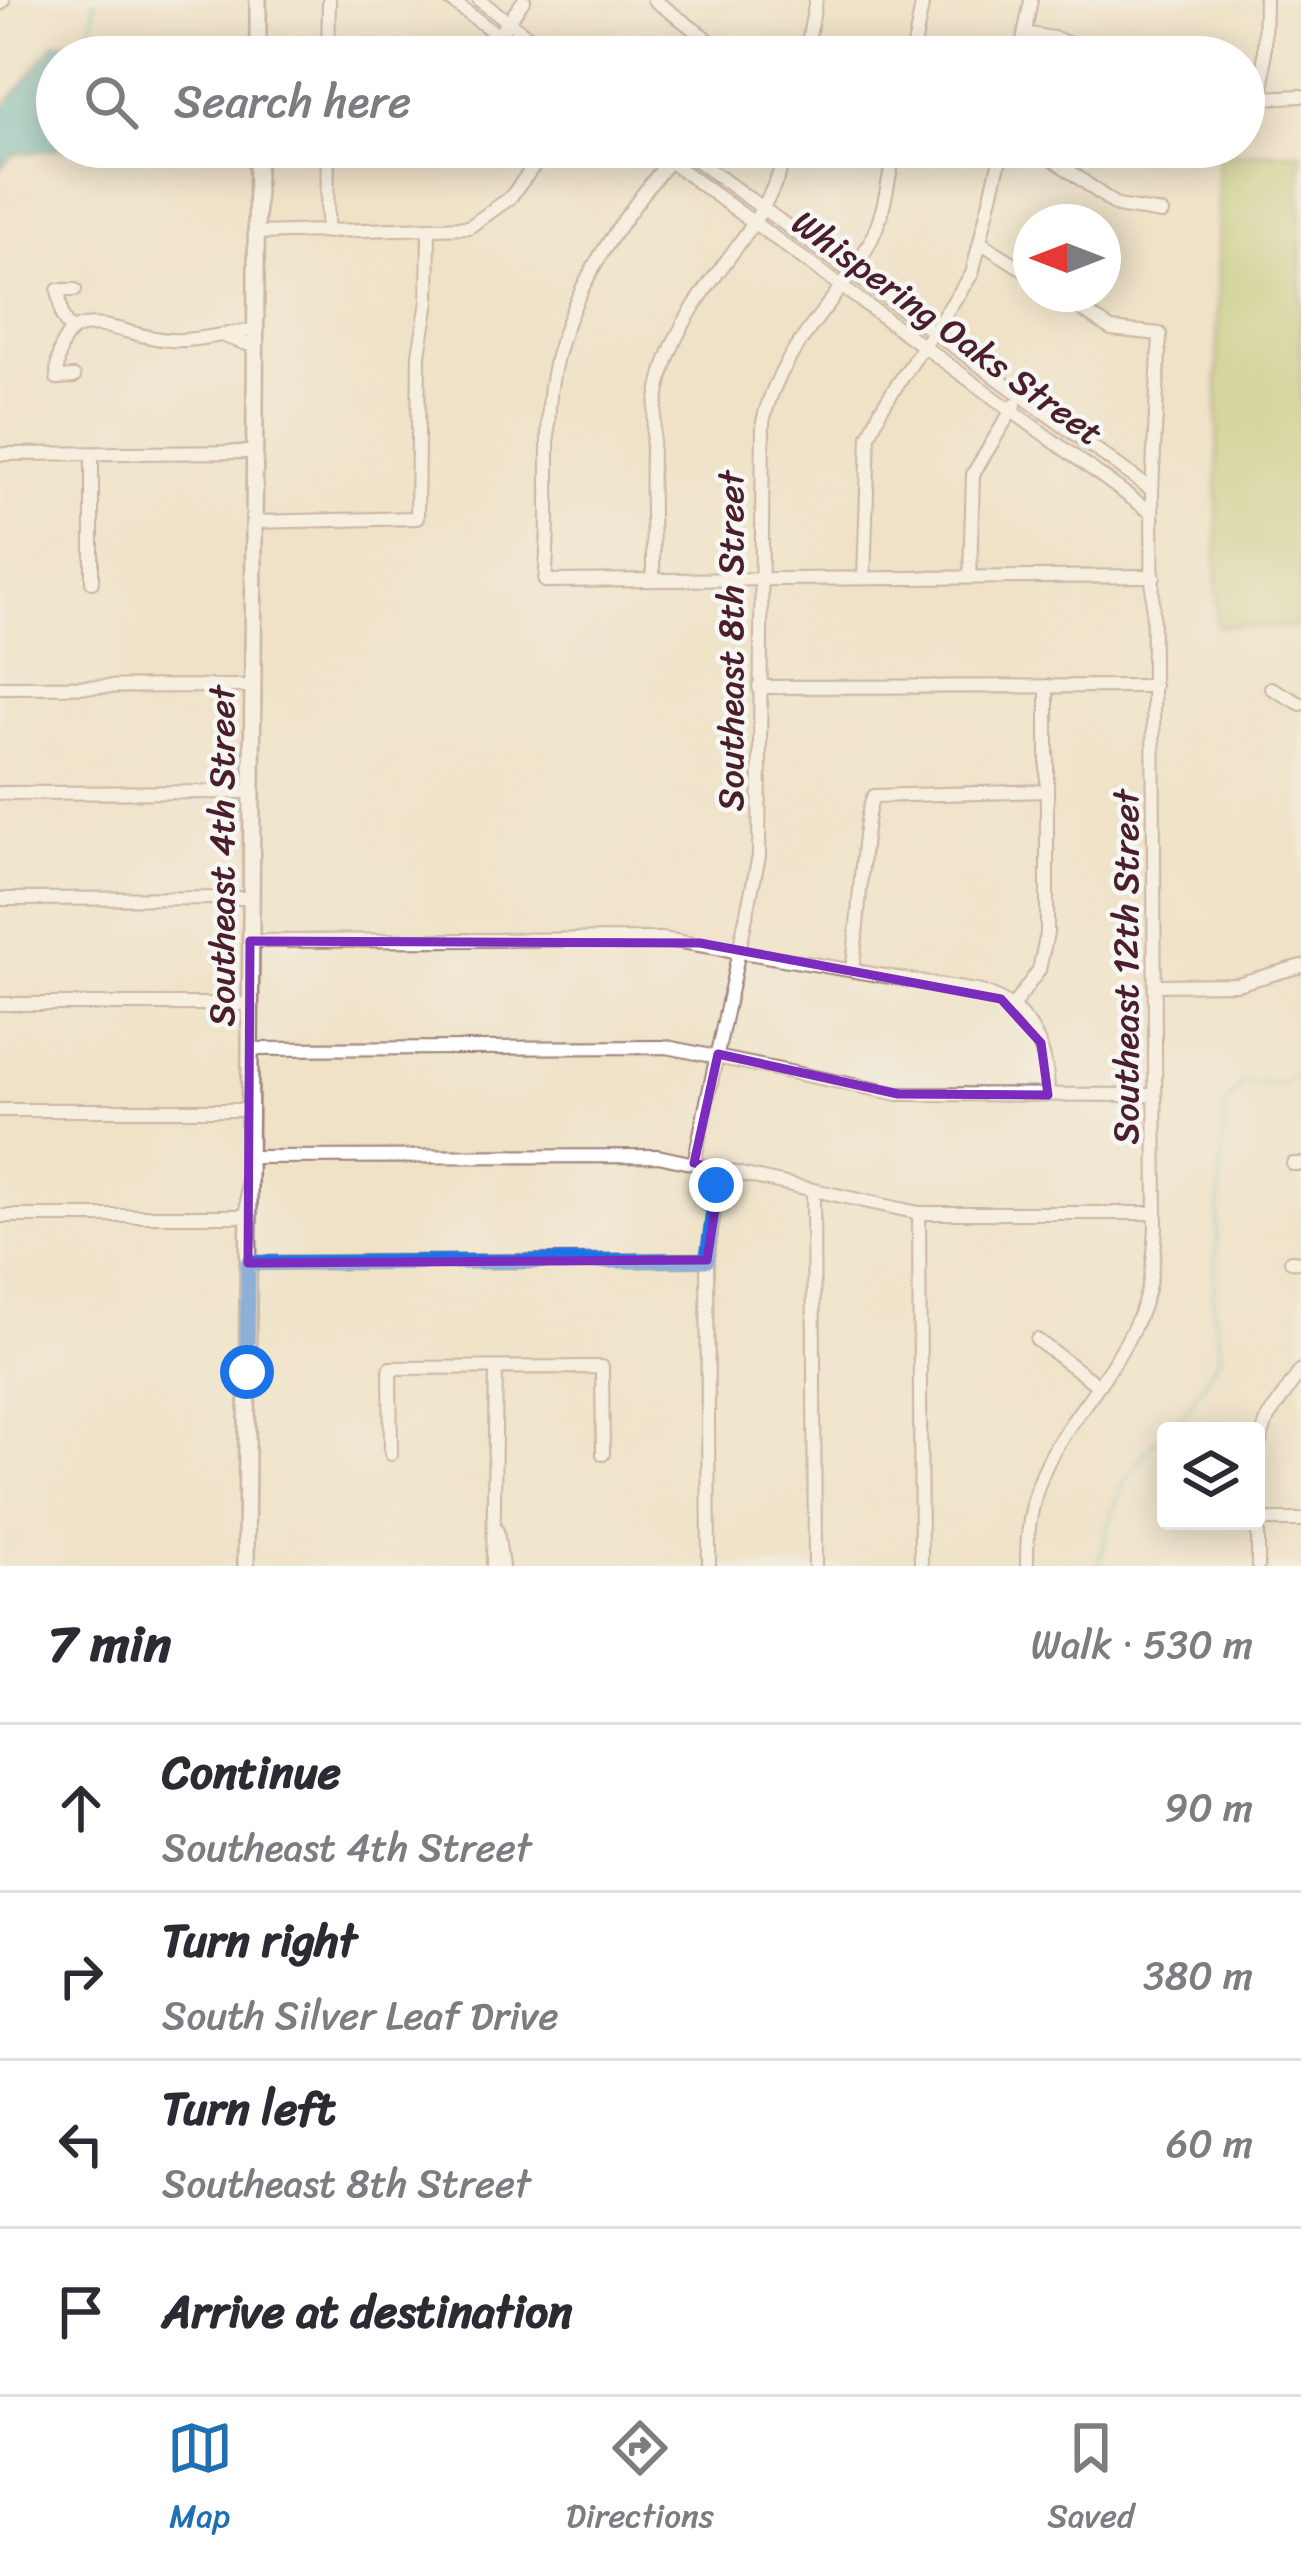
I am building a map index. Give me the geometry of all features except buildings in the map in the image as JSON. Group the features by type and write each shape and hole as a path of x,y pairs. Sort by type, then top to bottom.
{"main road":[{"path":"258,0 258,36"},
{"name":"Southeast 4th Street","path":"246,1566 257,168"}],"street":[{"path":"328,0 328,36"},
{"path":"451,0 498,35 524,0"},
{"path":"479,0 527,36"},
{"path":"654,0 703,36"},
{"path":"809,36 816,0"},
{"path":"916,36 923,0"},
{"path":"1024,36 1031,0"},
{"path":"1264,36 1265,0"},
{"path":"1025,33 1042,36"},
{"path":"1265,98 1301,96"},
{"path":"327,232 328,168"},
{"path":"256,233 429,232 469,226 493,214 531,168"},
{"path":"664,168 585,280 561,335 549,409 545,581 1154,576"},
{"name":"Whispering Oaks Street","path":"679,168 1152,513"},
{"name":"Whispering Oaks Street","path":"706,168 1152,490"},
{"path":"653,578 656,411 666,363 682,325 764,210 779,168"},
{"name":"Southeast 8th Street","path":"694,1162 742,950 760,837 759,578 767,404 782,368 850,273 879,222 891,168"},
{"path":"864,577 869,436 964,290 983,244 999,168"},
{"path":"1065,168 1117,206 1162,212"},
{"path":"254,522 417,518 419,346 428,302 429,232"},
{"path":"983,244 1013,263"},
{"path":"71,332 62,316 58,290 75,290"},
{"name":"Southeast 12th Street","path":"1027,1566 1030,1511 1040,1475 1143,1306 1152,1276 1156,1213 1152,490 1160,334 1111,329 1085,312"},
{"path":"74,377 57,378 59,350 71,332 95,324 166,340 256,339"},
{"path":"970,577 973,474 1021,396"},
{"path":"0,454 254,452"},
{"path":"92,454 92,582"},
{"path":"0,687 252,686"},
{"path":"1013,1006 1034,979 1045,949 1047,686"},
{"path":"759,687 1154,686"},
{"path":"1271,688 1301,704"},
{"path":"852,969 871,799 894,792 1047,791"},
{"path":"0,793 251,792"},
{"path":"0,898 250,898"},
{"path":"250,941 663,939 981,992 1013,1006 1041,1043 1048,1095"},
{"path":"1155,985 1237,984 1301,966"},
{"path":"0,1004 249,1004"},
{"path":"249,1049 667,1047 898,1094 1155,1095"},
{"path":"0,1111 249,1110"},
{"path":"248,1156 658,1156 919,1214 1156,1213"},
{"path":"709,1566 707,1260 710,1214 721,1170"},
{"path":"813,1190 815,1566"},
{"path":"919,1214 921,1566"},
{"path":"0,1216 248,1216"},
{"path":"248,1263 707,1260"},
{"path":"1037,1340 1096,1384"},
{"path":"391,1454 390,1368 602,1367 603,1454"},
{"path":"496,1369 497,1566"},
{"path":"1265,1429 1301,1370"},
{"path":"1265,1520 1301,1520"},
{"path":"1258,1530 1258,1566"}],"highlighted area":[{"path":"250,941 700,943 1001,999 1041,1043 1048,1095 898,1094 718,1054 694,1163 721,1170 707,1260 248,1263"}],"green space":[{"path":"1265,152 1301,152 1301,628 1217,626 1218,168 1265,168"}],"water":[{"path":"36,67 36,151 14,154 0,168 0,113"}],"waterway":[{"path":"91,36 95,0"},
{"path":"1179,1422 1221,1354 1213,1307 1225,1106 1242,1083 1279,1085 1301,1071"},
{"path":"1098,1566 1128,1476 1157,1442"}],"route":[{"path":"247,1372 248,1263 707,1260 716,1185"}]}
